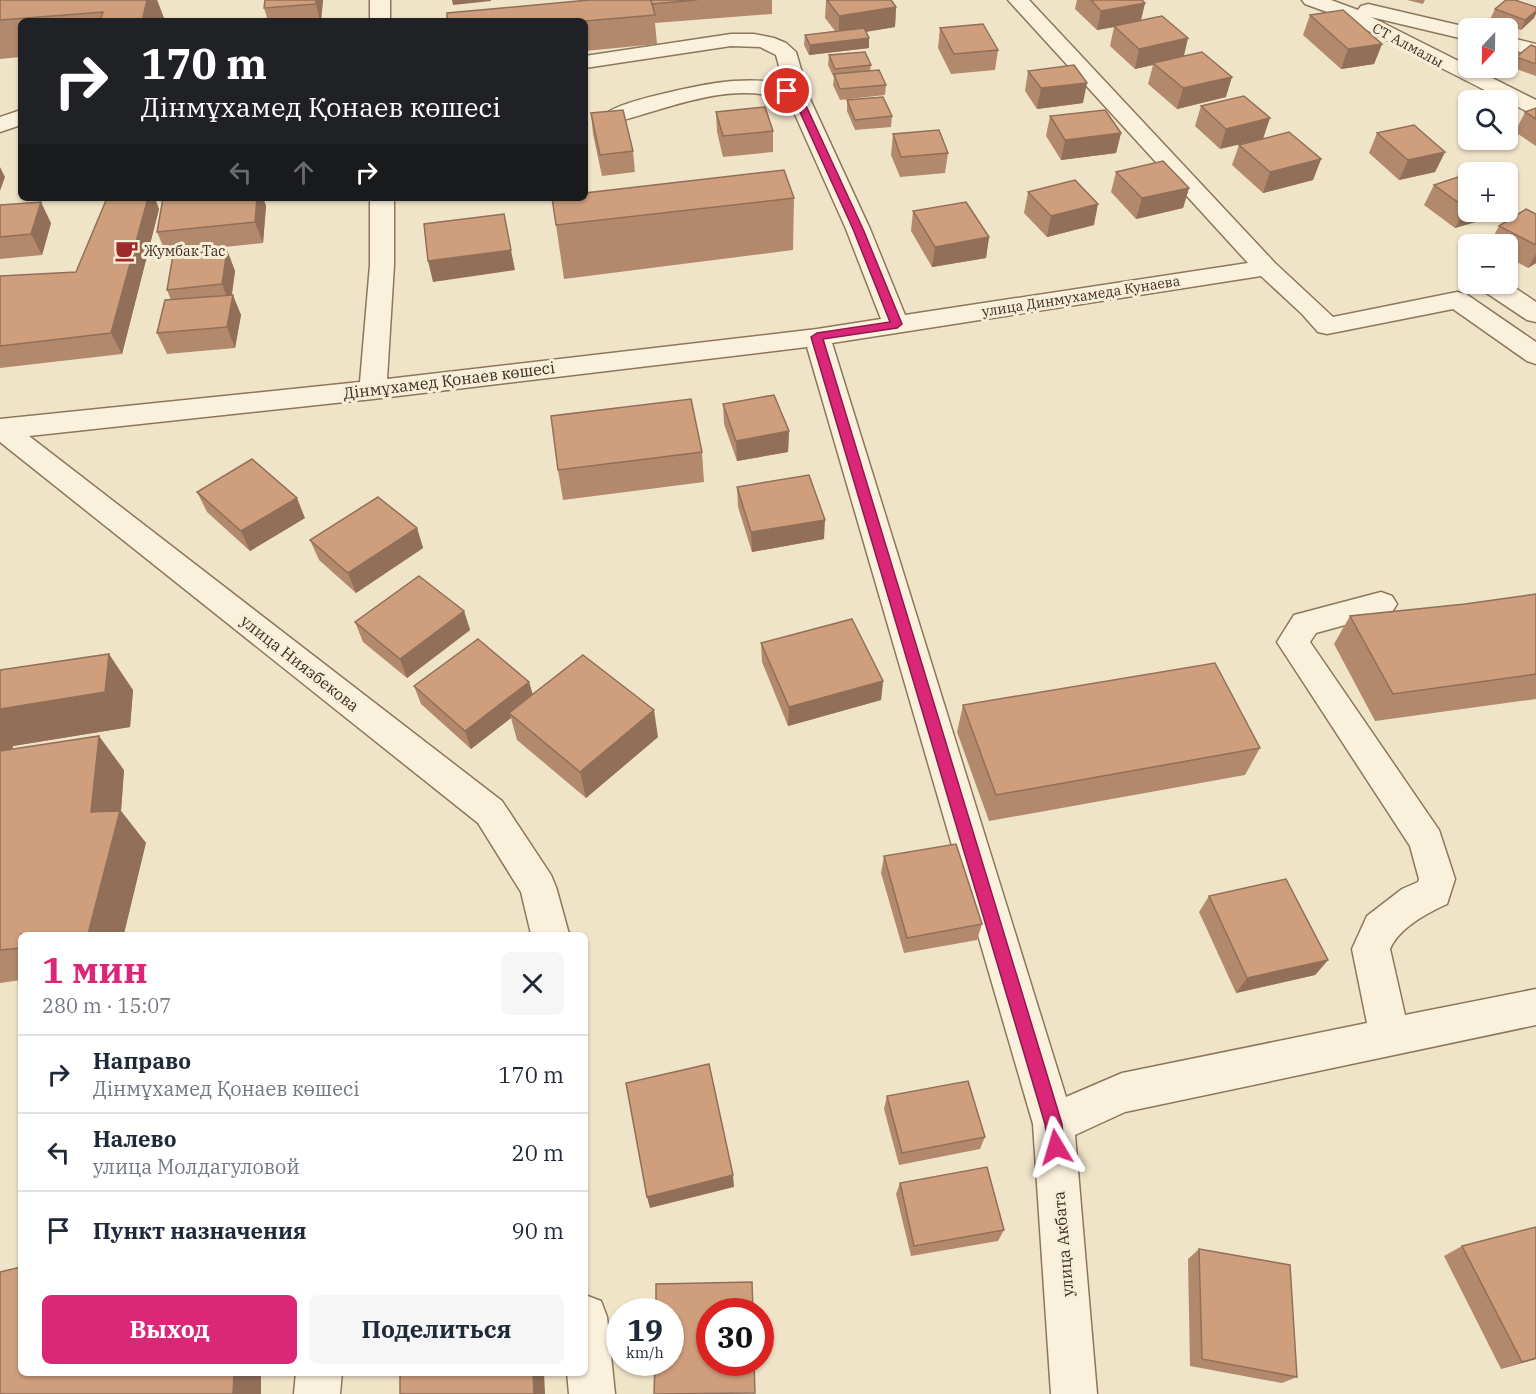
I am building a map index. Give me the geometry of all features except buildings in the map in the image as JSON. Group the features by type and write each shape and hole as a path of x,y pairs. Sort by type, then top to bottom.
{"street":[{"path":"380,0 380,18"},
{"path":"1018,0 1266,268 1311,308 1327,326 1457,300 1536,355"},
{"name":"СТ Алмалы","path":"1312,0 1348,13 1536,109"},
{"path":"1325,0 1458,32"},
{"path":"588,62 731,40 772,43 786,52 798,97 858,229 897,324"},
{"path":"1518,46 1536,50"},
{"path":"616,115 676,96 730,88 770,87 787,91 798,97"},
{"path":"0,125 18,118"},
{"path":"373,390 382,265 381,201"},
{"name":"улица Динмухамеда Кунаева","path":"897,324 1266,268"},
{"path":"1311,308 1458,282"},
{"path":"1506,294 1536,314"},
{"name":"Дінмұхамед Қонаев көшесі","path":"1,429 373,390 817,337 897,324"},
{"name":"улица Акбата","path":"817,337 1054,1124 1074,1394"},
{"name":"улица Ниязбекова","path":"1,429 490,812 538,887 549,932"},
{"path":"1381,604 1305,624 1293,642 1426,842 1437,879 1434,892 1415,901 1380,928 1371,950 1390,1037"},
{"path":"1054,1124 1122,1093 1536,1007"},
{"path":"588,1350 592,1394"},
{"path":"317,1394 319,1376"}],"place":[{"name":"Жумбак Тас","path":"126,251"}],"route":[{"path":"787,91 798,97 858,229 897,324 817,337 1054,1124 1056,1147"}]}
